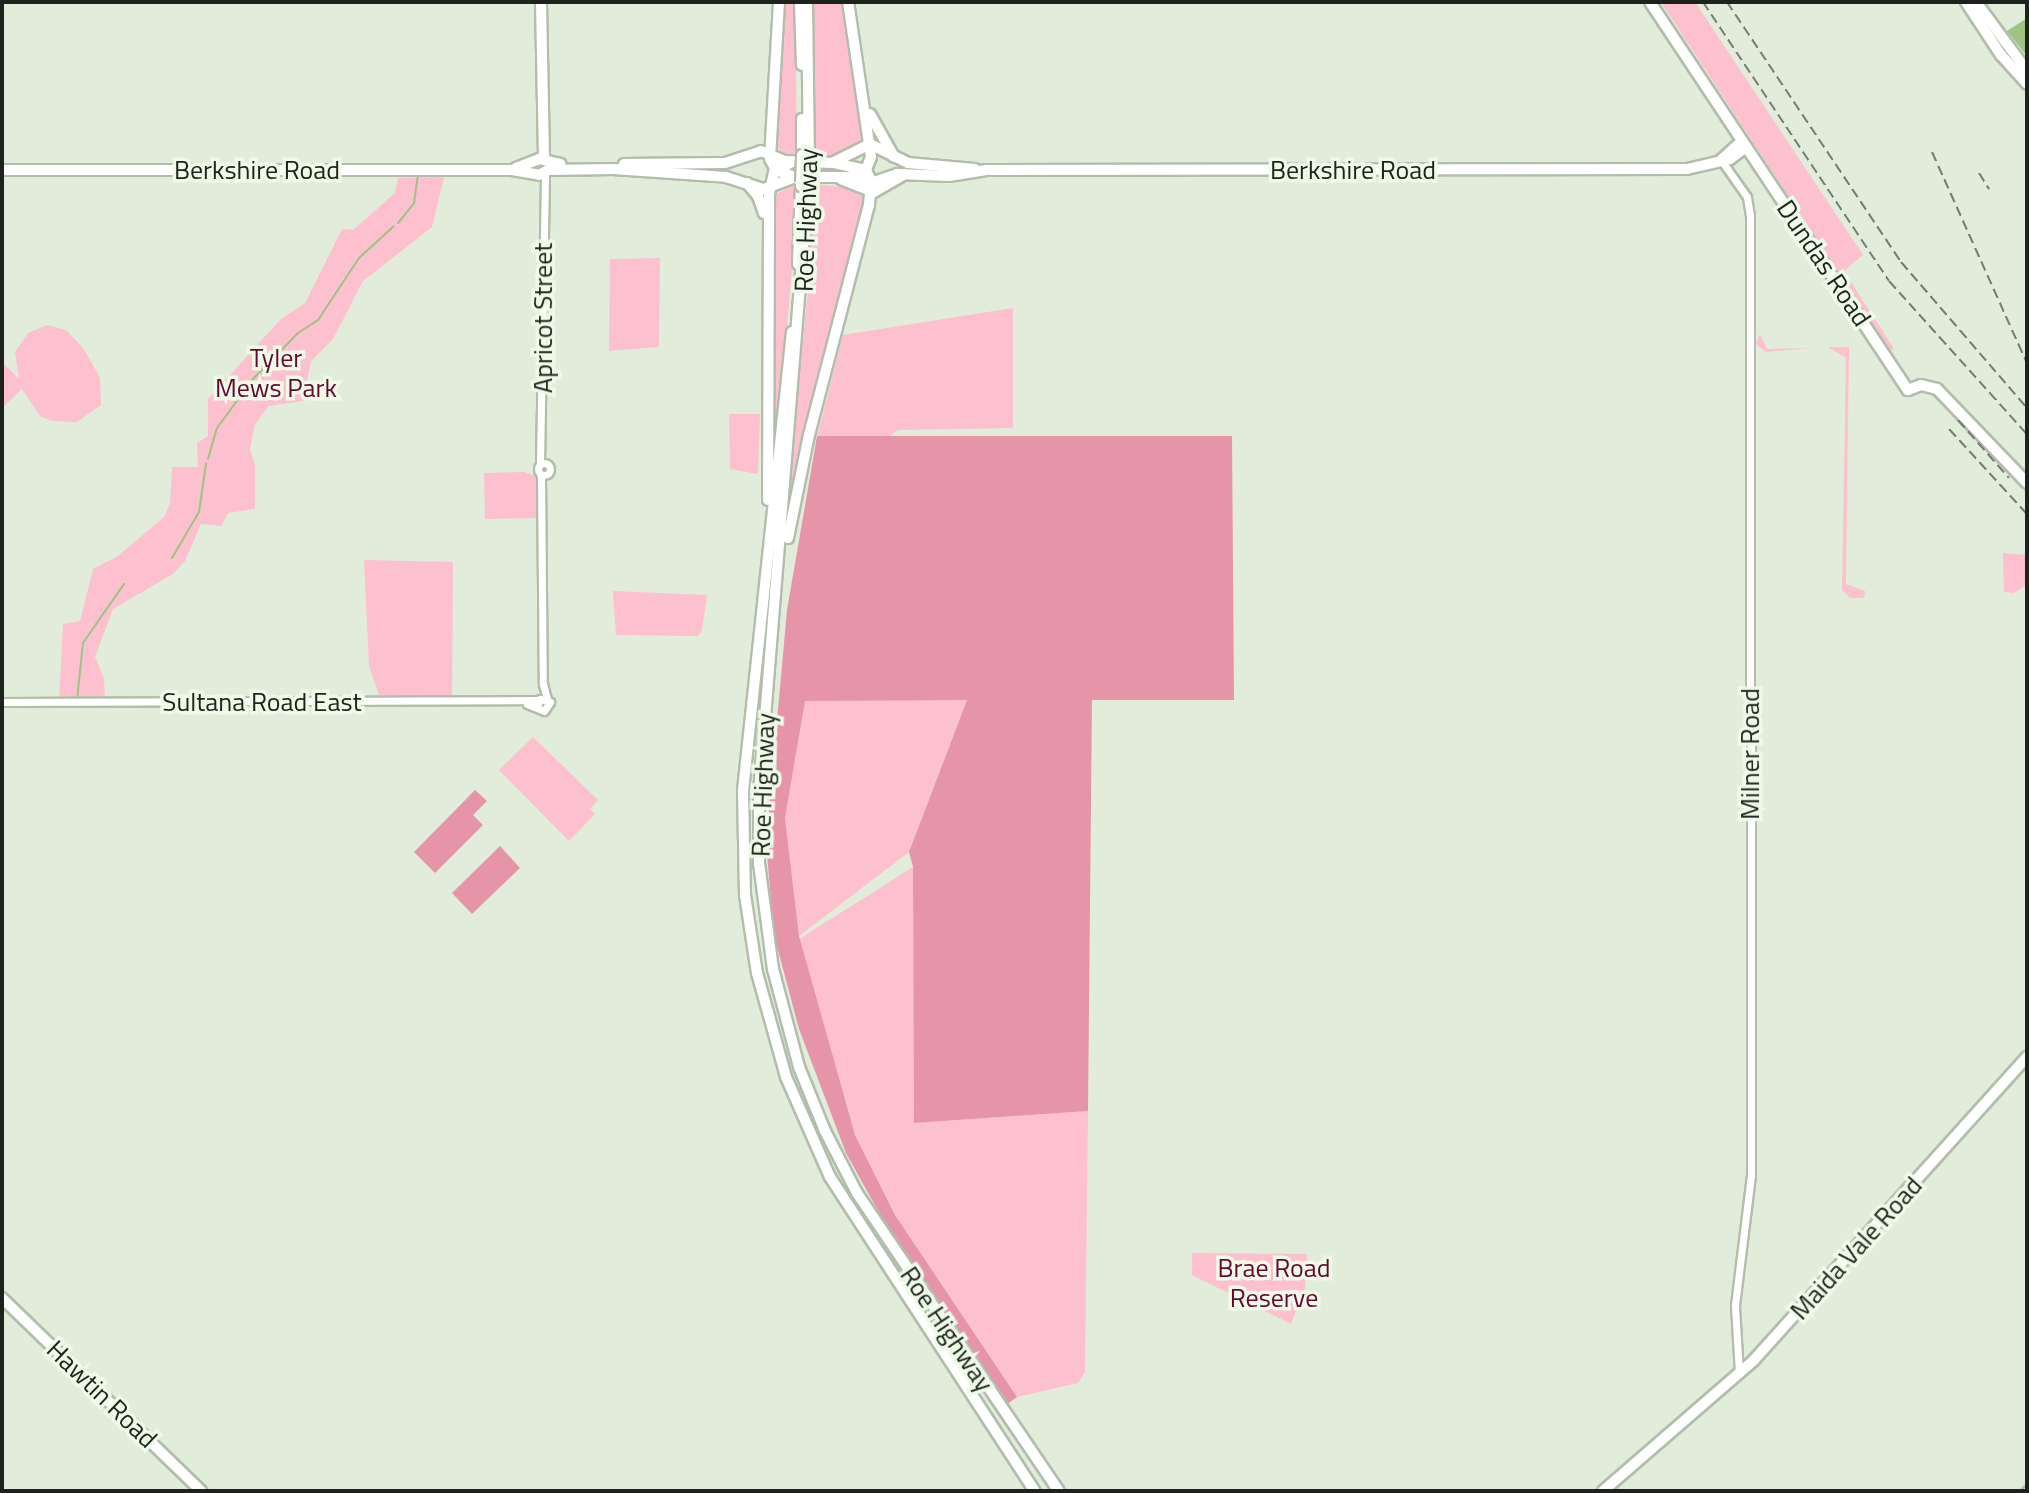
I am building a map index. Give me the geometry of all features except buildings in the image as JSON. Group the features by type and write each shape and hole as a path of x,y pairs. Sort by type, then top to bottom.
{"highway":[{"path":"779,2 772,135 766,153 776,170 801,183"},
{"name":"Roe Highway","path":"800,2 806,155"},
{"name":"Roe Highway","path":"807,2 806,155 801,183 777,586 760,793 759,863 770,956 788,1029 820,1119 857,1193 1061,1491"},
{"path":"777,586 806,447 874,188 866,171 870,144 848,2"},
{"path":"865,102 882,143 894,157"},
{"path":"766,569 772,390 767,227 770,187 776,170 792,162"},
{"path":"832,163 866,171"},
{"path":"848,177 866,171"},
{"path":"747,183 761,201 767,227"},
{"name":"Roe Highway","path":"801,183 794,315 766,569 742,827 750,934 775,1045 806,1128 850,1212 1035,1491"}],"main road":[{"path":"541,2 541,167"},
{"name":"Dundas Road","path":"1650,2 1909,390 1922,385 1937,389 2027,483"},
{"path":"1966,2 2027,84"},
{"path":"1976,2 2005,52 2027,71"},
{"path":"766,153 792,162 832,163 870,144"},
{"name":"Berkshire Road","path":"870,144 919,166 983,171 1687,169 1721,160 1744,144"},
{"name":"Berkshire Road","path":"2,170 512,170 720,163 766,153"},
{"name":"Berkshire Road","path":"541,167 663,171 770,187 848,177 874,188"},
{"name":"Berkshire Road","path":"834,177 874,188 906,174 949,176 983,171"},
{"name":"Maida Vale Road","path":"1603,1491 1742,1372 2027,1057"},
{"name":"Hawtin Road","path":"2,1298 201,1491"},
{"name":"Maida Vale Road","path":"1596,1491 1675,1429"}],"street":[{"name":"Milner Road","path":"1721,160 1747,197 1750,215 1751,1175 1737,1281 1736,1356 1742,1372"},
{"name":"Apricot Street","path":"541,167 544,474 541,701"},
{"name":"Sultana Road East","path":"2,702 541,701"}],"green space":[{"path":"781,2 795,2 797,158 782,154 777,145"},
{"path":"813,2 845,2 864,141 832,157 813,158"},
{"path":"1661,2 1695,2 1863,255 1844,271 1894,349 1890,351"},
{"name":"Tyler Mews Park","path":"444,177 432,227 363,281 333,339 311,361 303,401 269,406 255,424 250,449 255,465 255,509 228,513 221,526 201,524 185,561 173,574 113,609 95,657 104,678 105,701 59,702 63,624 80,621 93,569 118,556 164,517 170,503 172,467 198,467 197,443 208,436 208,399 281,319 305,303 342,229 353,230 395,193 398,178"},
{"path":"795,184 794,247 769,531 773,196"},
{"path":"812,184 842,187 866,198 782,550 808,290"},
{"path":"660,258 659,347 609,351 610,259"},
{"path":"1013,308 1013,428 898,430 888,437 816,441 843,335"},
{"path":"47,325 66,330 84,349 100,378 101,405 77,422 52,421 40,416 22,389 2,408 2,362 19,379 15,352 28,333"},
{"path":"1760,334 1767,349 1810,348 1766,352 1756,344"},
{"path":"1828,347 1849,347 1846,584 1865,591 1864,598 1850,598 1842,590 1846,358"},
{"path":"729,414 760,414 758,474 730,469"},
{"path":"524,472 538,477 538,518 485,519 484,473"},
{"path":"2003,553 2027,555 2027,585 2013,593 2004,592"},
{"path":"364,560 453,562 452,698 379,695 369,666"},
{"path":"613,591 707,595 702,630 698,636 616,635"},
{"path":"805,700 967,700 909,852 799,936 785,818"},
{"path":"533,737 598,800 590,809 595,814 569,841 499,770"},
{"path":"913,867 914,1123 1088,1111 1085,1372 1078,1383 1017,1397 895,1215 855,1135 796,941"},
{"name":"Brae Road Reserve","path":"1192,1253 1307,1254 1305,1289 1291,1324 1192,1275"}],"shaded area":[{"path":"2027,18 2027,56 2007,31"},
{"path":"817,436 1232,436 1234,700 1092,700 1088,1111 914,1123 913,867 909,852 967,700 805,701 785,818 799,936 855,1135 895,1215 1017,1397 1006,1405 887,1227 846,1153 799,1029 774,935 766,843 787,610"},
{"path":"475,790 487,801 473,815 483,825 435,873 414,852"},
{"path":"500,846 520,868 472,914 452,893"}],"waterway":[{"path":"398,223 414,203 418,174"},
{"path":"208,459 217,428 253,379 298,333 318,320 359,258 394,226"},
{"path":"172,558 199,512 206,464"},
{"path":"77,700 83,643 124,584"}],"railway":[{"path":"1703,2 1889,281 2027,434"},
{"path":"1727,2 1901,262 2027,408"},
{"path":"1932,152 2027,363"},
{"path":"1979,173 1989,189"},
{"path":"1958,420 2009,478"},
{"path":"1949,429 2027,514"}]}
